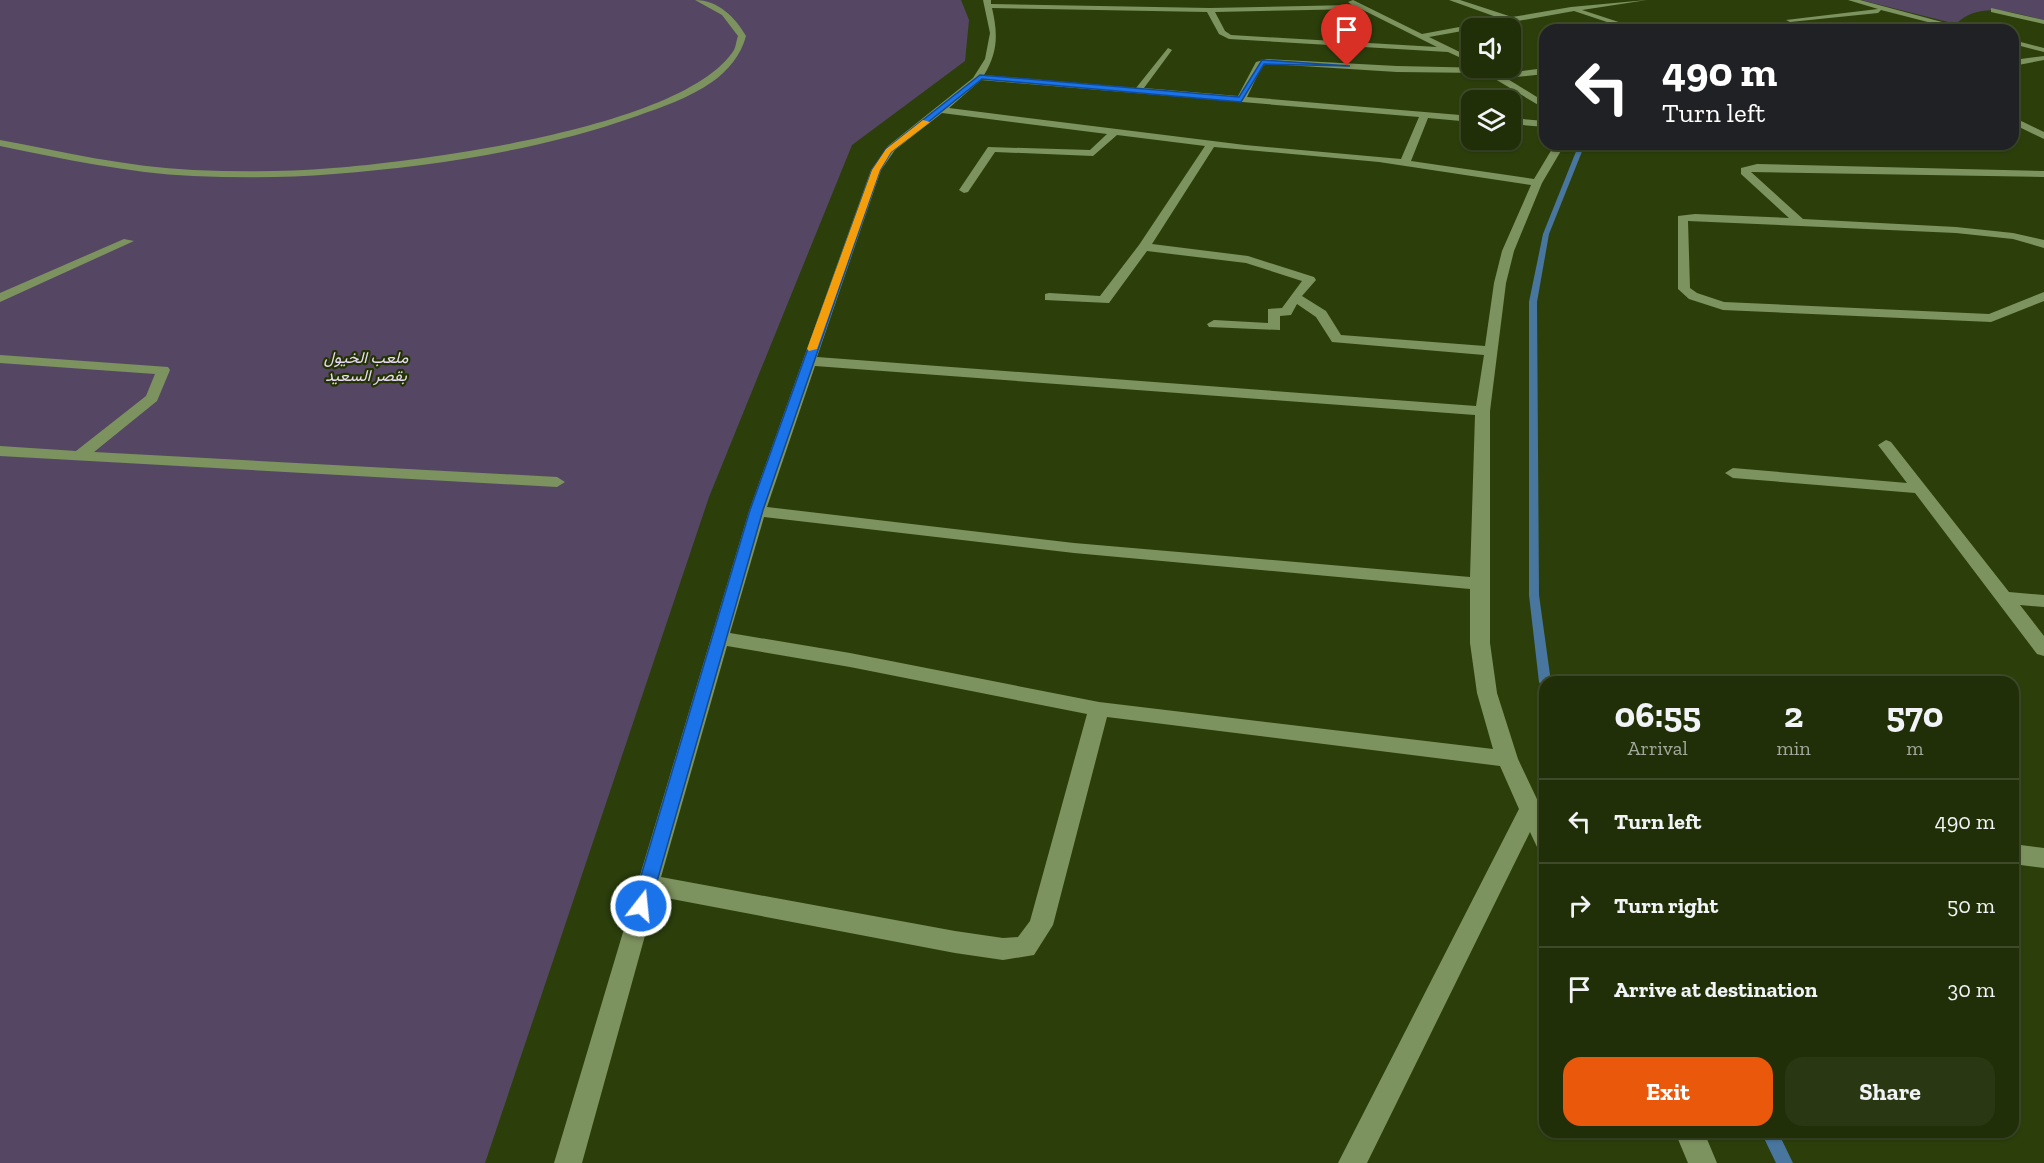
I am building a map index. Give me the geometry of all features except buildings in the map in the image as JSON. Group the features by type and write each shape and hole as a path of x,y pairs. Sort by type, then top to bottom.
{"street":[{"path":"0,144 172,172 250,174 344,170 420,162 502,149 577,132 637,113 686,93 716,74 736,54 742,36 734,20 717,7 699,0"},
{"path":"1347,0 1461,55"},
{"path":"1453,0 1505,18"},
{"path":"1521,18 1643,0"},
{"path":"1852,0 1945,24"},
{"path":"568,1163 757,510 881,159 888,150 943,110 980,77 991,56 993,24 988,3 1210,9 1361,7"},
{"path":"1210,9 1224,34 1229,37 1451,50"},
{"path":"1571,9 1620,24"},
{"path":"1790,20 1890,10"},
{"path":"1994,10 2044,22"},
{"path":"1422,36 1461,29"},
{"path":"2019,44 2044,50"},
{"path":"1138,92 1168,50"},
{"path":"2019,62 2044,58"},
{"path":"1241,100 1259,64 1267,61 1386,69 1461,69"},
{"path":"1521,74 1539,72"},
{"path":"980,77 1461,117"},
{"path":"1503,78 1539,102"},
{"path":"943,110 1211,144 1405,163 1537,183"},
{"path":"1405,163 1425,115"},
{"path":"1521,122 1539,123"},
{"path":"2019,123 2044,136"},
{"path":"964,190 992,149 1093,153 1115,131"},
{"path":"1049,297 1104,300 1144,247 1211,144"},
{"path":"1539,828 1507,759 1487,693 1480,643 1483,411 1500,283 1508,250 1537,183 1556,150"},
{"path":"1800,222 1746,174 1745,170 1757,167 2044,174"},
{"path":"2044,244 2013,236 1956,230 1682,218 1684,289 1707,302 1737,307 1990,318 2044,296"},
{"path":"0,298 128,241"},
{"path":"1144,247 1248,260 1310,280 1294,297 1286,312 1273,312 1275,327 1214,324"},
{"path":"1294,297 1321,314 1337,339 1491,351"},
{"path":"0,359 163,370 152,398 79,456"},
{"path":"808,361 1379,401 1483,411"},
{"path":"1886,445 2044,649"},
{"path":"0,451 557,482"},
{"path":"1733,473 1920,489"},
{"path":"757,510 1062,547 1479,584"},
{"path":"2004,597 2044,601"},
{"path":"719,638 849,660 1099,709 1507,759"},
{"path":"647,884 955,942 1004,949 1025,947 1041,925 1099,709"},
{"path":"1352,1163 1530,810"},
{"path":"2019,855 2044,858"},
{"path":"1692,1138 1703,1163"}],"green space":[{"name":"ملعب الخيول بقصر السعيد","path":"0,0 961,0 969,20 965,61 852,145 709,497 485,1163 0,1163"},
{"path":"1861,0 2044,0 2044,20 1998,10 1986,10 1975,12 1956,24"}],"waterway":[{"path":"1544,676 1534,595 1533,302 1546,234 1580,150"},
{"path":"1772,1138 1785,1163"}],"slow traffic":[{"path":"812,349 881,159 888,150 926,122"}],"route":[{"path":"641,906 757,510 876,170 888,150 943,110 980,77 1241,100 1262,62 1347,66"}]}
